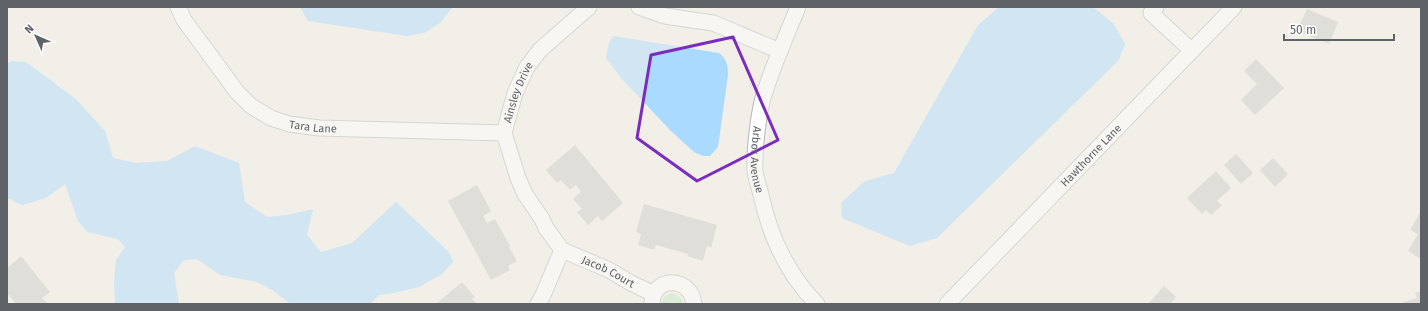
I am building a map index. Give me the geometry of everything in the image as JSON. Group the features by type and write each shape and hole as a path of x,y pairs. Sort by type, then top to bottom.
{"street":[{"name":"Tara Lane","path":"178,7 184,20 237,92 251,106 271,118 289,124 319,128 504,133"},
{"name":"Ainsley Drive","path":"562,250 546,228 525,194 518,178 504,133 515,93 527,67 540,50 589,7"},
{"path":"639,7 664,16 713,23 780,51"},
{"name":"Arbor Avenue","path":"798,7 763,99 757,135 755,171 766,216 777,246 786,264 817,304"},
{"path":"1156,7 1151,12 1192,51"},
{"name":"Hawthorne Lane","path":"947,304 1234,7"},
{"path":"538,304 562,250"},
{"name":"Jacob Court","path":"562,250 609,270 631,283 653,299"},
{"path":"653,299 658,288 664,284 678,283 690,292 694,304"}],"highlighted area":[{"path":"733,37 778,140 697,181 637,138 651,55"}],"green space":[{"path":"673,293 680,297 683,304 662,304 665,296"}],"water":[{"path":"300,7 453,7 440,23 424,33 407,36 308,21"},
{"path":"999,7 1093,7 1113,23 1125,44 1119,60 937,238 910,246 842,218 841,203 865,181 894,173 978,25"},
{"path":"613,36 719,53 724,58 727,65 728,75 718,147 710,156 703,156 694,152 670,130 621,78 606,58 609,43"},
{"path":"11,61 26,62 77,100 105,131 113,158 136,163 167,161 195,146 239,163 245,202 267,217 287,215 313,209 307,235 321,252 352,243 396,202 449,252 453,262 442,274 419,287 379,295 372,302 372,304 289,304 272,290 257,282 220,275 197,259 184,260 174,273 179,304 115,304 114,280 116,260 125,247 118,239 87,232 78,221 65,184 46,198 22,205 7,198 7,64"}],"building":[{"path":"1307,9 1338,22 1329,44 1297,31"},
{"path":"1256,59 1284,88 1255,115 1241,100 1257,84 1244,71"},
{"path":"575,145 623,203 602,221 598,216 588,225 577,212 582,209 573,199 581,192 576,185 570,190 561,180 557,183 546,170"},
{"path":"1236,154 1253,173 1241,184 1224,165"},
{"path":"1273,158 1288,174 1275,187 1260,170"},
{"path":"1216,171 1231,188 1217,201 1222,205 1211,215 1206,210 1202,214 1187,198"},
{"path":"477,185 491,211 483,216 487,223 495,219 517,261 508,266 510,270 491,280 448,201"},
{"path":"644,204 717,225 711,248 707,246 703,261 687,256 688,254 656,245 654,250 638,245 641,234 636,232"},
{"path":"1421,211 1421,259 1408,251 1418,234 1410,230"},
{"path":"21,256 50,292 42,298 48,304 16,304 7,293 7,268"},
{"path":"462,282 475,297 472,299 477,304 436,304"},
{"path":"1164,286 1176,297 1170,304 1148,304"},
{"path":"1421,291 1421,304 1398,304 1417,298 1415,293"}]}
